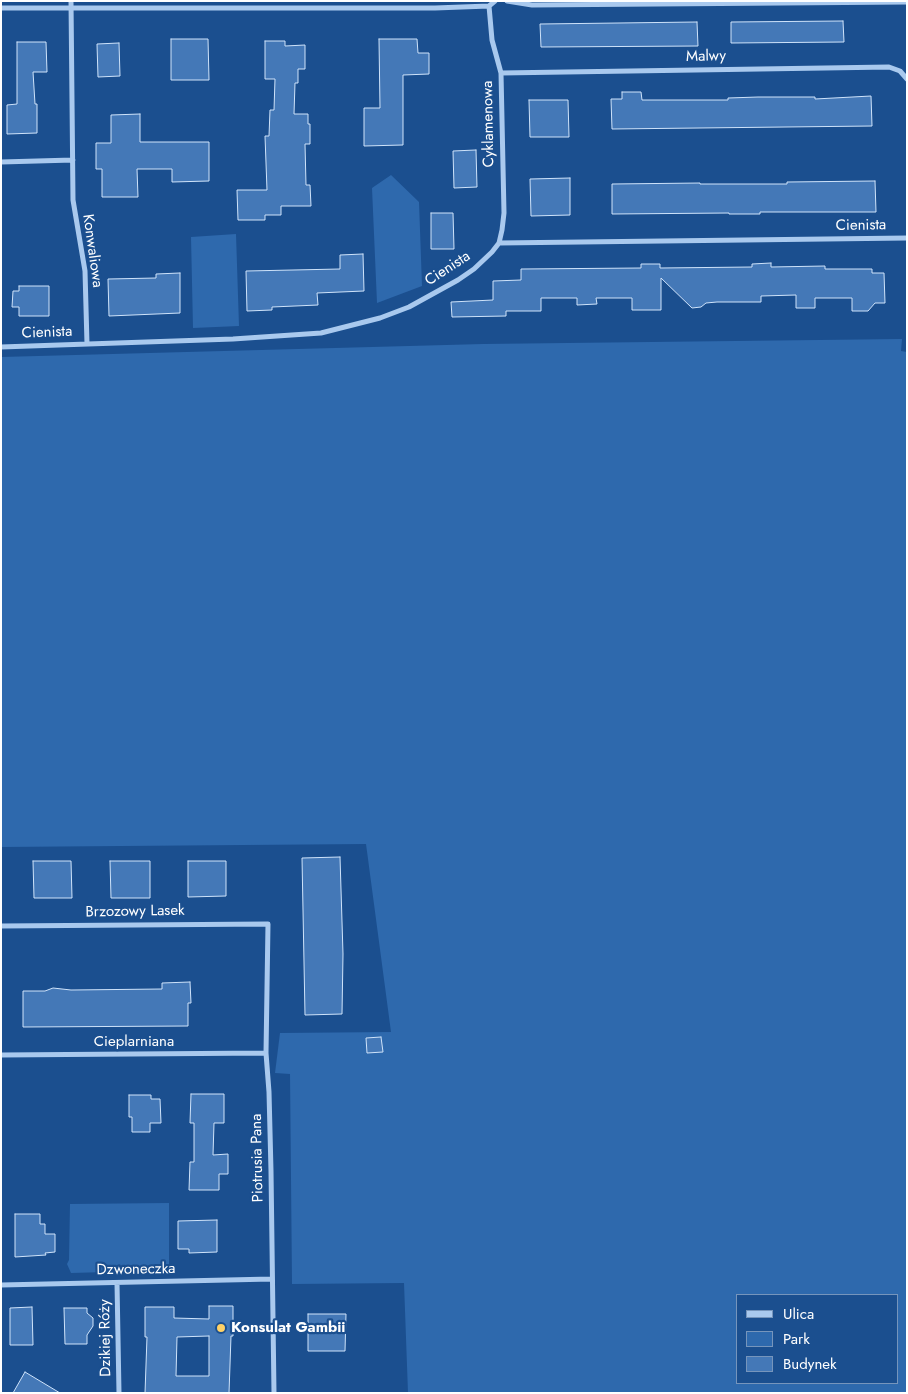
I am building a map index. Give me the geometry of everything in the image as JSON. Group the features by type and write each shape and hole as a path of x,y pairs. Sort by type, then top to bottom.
{"street":[{"path":"1,8 71,4 435,8 489,6 495,1"},
{"path":"507,1 532,5 907,2"},
{"name":"Konwaliowa","path":"71,4 74,214 85,271 87,344"},
{"name":"Cyklamenowa","path":"489,6 492,40 500,72 504,213 499,243"},
{"name":"Malwy","path":"500,72 889,67 900,71 907,79"},
{"path":"1,162 73,160"},
{"name":"Cienista","path":"1,347 304,336 338,330 380,318 409,307 438,292 474,269 499,243 907,238"},
{"name":"Brzozowy Lasek","path":"1,926 268,924"},
{"name":"Piotrusia Pana","path":"268,924 266,1053 272,1170 274,1393"},
{"name":"Cieplarniana","path":"1,1055 266,1053"},
{"name":"Dzwoneczka","path":"1,1285 272,1278"},
{"name":"Dzikiej Róży","path":"117,1283 119,1393"}],"green space":[{"path":"391,175 419,202 422,286 377,303 372,188"},
{"path":"236,234 239,326 193,328 191,237"},
{"path":"902,339 901,351 907,352 907,1393 408,1393 404,1283 292,1284 290,1074 275,1073 280,1033 391,1032 366,844 1,847 1,357 483,344"},
{"path":"169,1203 169,1268 107,1269 107,1272 71,1273 67,1264 69,1260 70,1204"}],"building":[{"path":"843,21 844,42 731,43 731,22"},
{"path":"697,22 698,46 541,47 540,24"},
{"path":"171,39 208,39 209,80 171,80"},
{"path":"379,39 417,39 418,53 429,53 429,74 403,75 403,145 364,146 364,108 380,108"},
{"path":"265,41 285,41 285,46 305,45 305,69 298,69 298,83 295,83 294,114 308,114 308,124 310,124 310,144 305,144 306,185 310,185 311,206 281,206 281,215 265,215 265,220 238,220 237,190 267,190 265,136 269,136 270,110 274,110 275,79 265,79"},
{"path":"17,42 46,42 47,72 33,72 35,104 37,104 37,133 7,134 7,105 17,104"},
{"path":"119,43 120,76 98,77 97,44"},
{"path":"622,92 641,92 642,100 728,100 728,98 758,97 815,97 815,99 871,96 872,126 612,129 611,99 622,99"},
{"path":"529,100 568,100 569,137 530,137"},
{"path":"140,114 140,142 209,142 209,181 172,182 172,169 137,169 138,197 102,197 102,169 96,169 96,143 111,143 111,115"},
{"path":"476,150 477,187 454,188 453,151"},
{"path":"570,178 570,215 531,216 530,179"},
{"path":"875,181 876,212 612,214 612,184 787,184 787,182"},
{"path":"431,213 453,213 454,249 431,249"},
{"path":"363,254 364,291 317,293 318,305 272,307 272,310 247,311 246,271 340,269 340,255"},
{"path":"771,263 771,267 825,266 825,269 872,269 872,273 884,273 885,303 875,303 868,311 852,311 852,298 815,298 815,308 796,308 796,295 761,296 761,302 717,302 706,303 701,307 692,308 661,278 661,310 632,310 632,298 596,298 597,304 577,305 577,298 541,298 541,311 506,311 506,316 452,317 451,302 493,300 493,281 521,280 521,269 641,268 641,264 660,264 660,268 752,267 752,264"},
{"path":"180,273 180,313 109,316 108,279 156,278 156,274"},
{"path":"19,286 49,286 49,316 19,316 19,307 12,307 13,291 19,291"},
{"path":"340,857 343,954 342,1014 305,1015 302,858"},
{"path":"33,861 71,861 72,898 34,898"},
{"path":"110,861 150,861 150,898 111,898"},
{"path":"188,861 226,861 226,896 188,897"},
{"path":"190,982 191,1003 188,1003 188,1026 23,1027 23,991 45,991 53,988 71,990 162,989 162,983"},
{"path":"381,1037 383,1052 367,1053 366,1038"},
{"path":"191,1094 224,1094 224,1123 214,1123 213,1155 228,1154 228,1174 219,1174 219,1190 189,1190 190,1162 194,1162 194,1123 190,1123"},
{"path":"129,1095 151,1095 151,1099 160,1099 161,1123 150,1123 150,1132 132,1132 132,1117 129,1117"},
{"path":"15,1214 40,1214 40,1224 45,1224 45,1234 55,1234 55,1252 45,1253 46,1255 15,1257"},
{"path":"217,1220 217,1252 189,1253 189,1249 178,1249 178,1221"},
{"path":"209,1306 233,1306 229,1393 145,1393 147,1337 145,1337 145,1307 174,1307 174,1318 209,1319","holes":["209,1336 209,1376 176,1376 177,1337"]},
{"path":"32,1307 33,1345 10,1345 10,1308"},
{"path":"64,1308 87,1308 87,1313 93,1318 93,1326 87,1335 87,1344 65,1344"},
{"path":"308,1314 346,1314 345,1351 308,1351"},
{"path":"25,1372 60,1393 13,1393"}],"place":[{"name":"Konsulat Gambii","path":"221,1328"}]}
